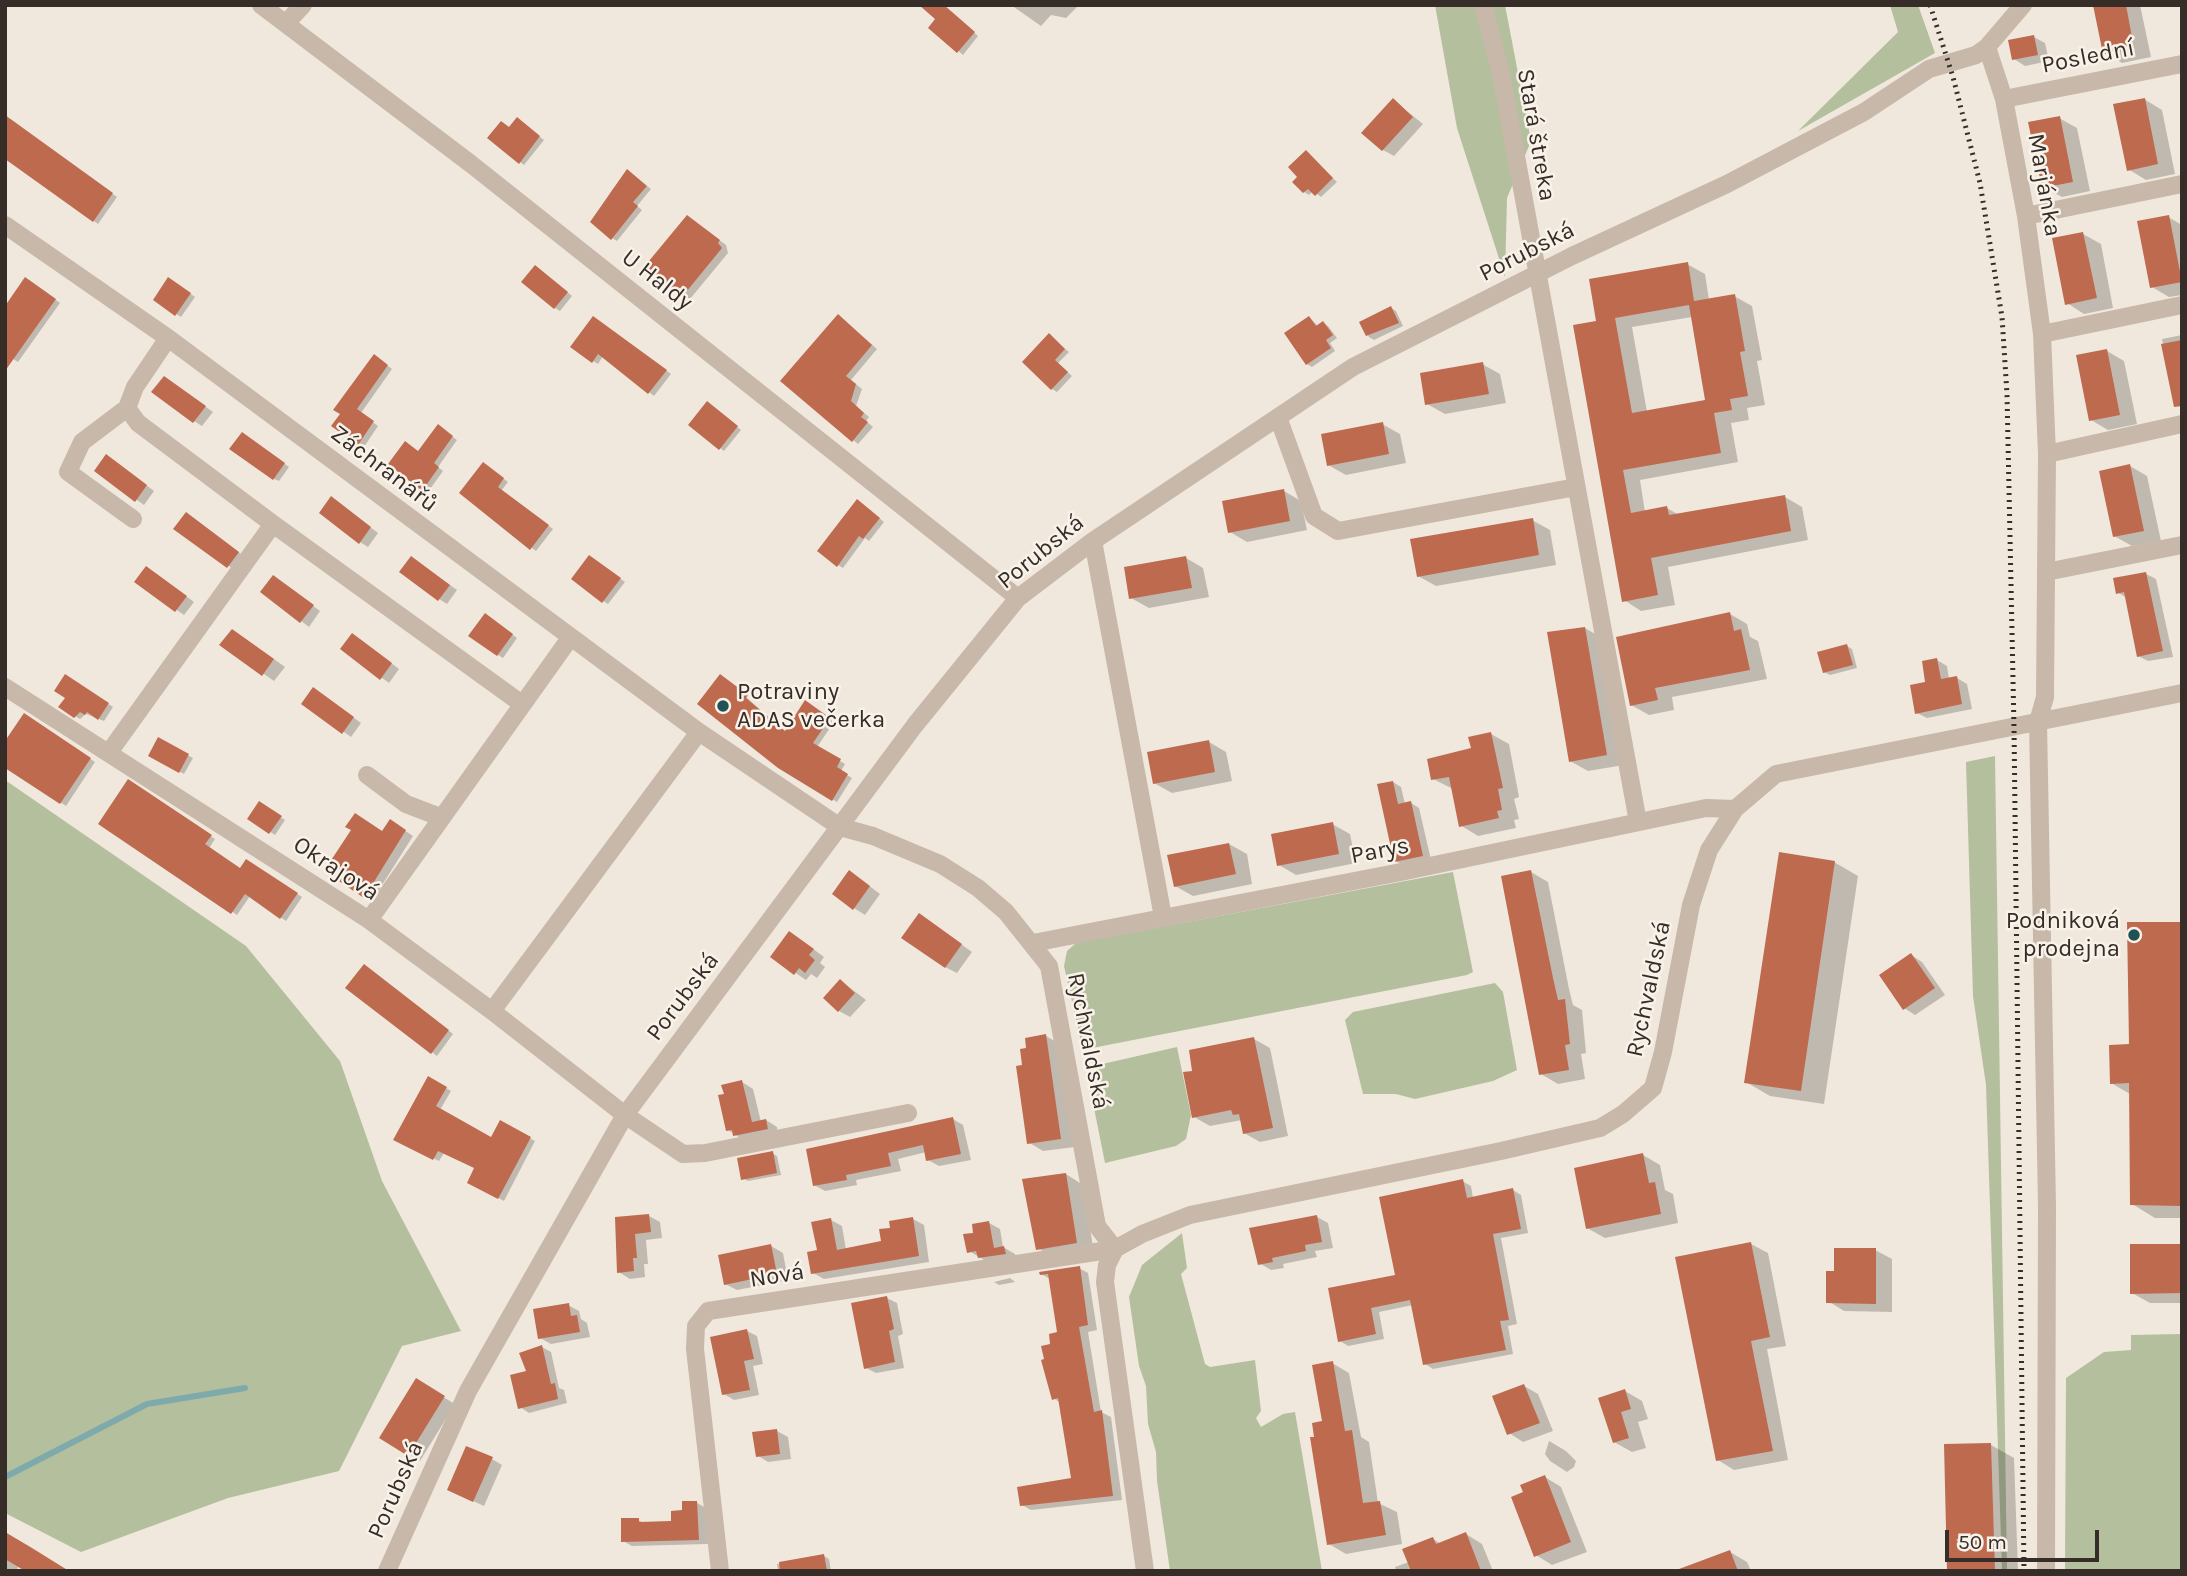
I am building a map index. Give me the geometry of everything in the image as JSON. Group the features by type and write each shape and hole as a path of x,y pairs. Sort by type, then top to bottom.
{"street":[{"name":"U Haldy","path":"261,5 471,164 1018,598"},
{"path":"286,23 303,5"},
{"name":"Stará štreka","path":"1483,5 1501,74 1638,822"},
{"name":"Porubská","path":"387,1571 468,1391 625,1115 915,724 1018,598 1093,541 1353,367 1536,275 1727,184 1864,112 1929,69 1976,55 1987,47 2023,5"},
{"name":"Marjánka","path":"1987,47 2004,99 2026,216 2042,334 2047,454 2045,697 2038,722 2047,1208 2046,1571"},
{"name":"Poslední","path":"2004,99 2182,64"},
{"path":"2026,216 2182,184"},
{"name":"Záchranářů","path":"5,225 168,338 699,732 840,827"},
{"path":"2042,334 2182,305"},
{"path":"133,519 68,472 82,442 127,408 135,387 168,338"},
{"path":"127,408 138,423 522,704"},
{"path":"1278,417 1314,516 1338,531 1576,486"},
{"path":"2047,454 2182,424"},
{"path":"110,751 273,524"},
{"path":"1093,541 1163,917"},
{"path":"2046,572 2182,545"},
{"path":"369,920 570,638"},
{"name":"Okrajová","path":"5,687 110,751 369,920 492,1011 625,1115"},
{"name":"Rychvaldská","path":"840,827 873,836 940,864 988,896 1033,943 1049,966 1097,1226 1115,1249 1142,1234 1191,1214 1600,1128 1623,1114 1653,1088 1663,1052 1691,905 1709,850 1735,808 1776,774 2182,693"},
{"path":"492,1011 699,732"},
{"path":"367,775 406,804 440,817"},
{"name":"Parys","path":"1033,943 1706,808 1735,808"},
{"path":"625,1115 683,1154 705,1153 908,1113"},
{"path":"1115,1249 1107,1265 1105,1282 1145,1571"},
{"name":"Nová","path":"720,1571 695,1349 696,1326 708,1311 1115,1249"}],"green space":[{"path":"1435,5 1505,5 1531,141 1507,198 1505,277 1457,128"},
{"path":"1890,5 1918,5 1935,53 1798,131 1898,32"},
{"path":"1995,756 2007,1571 2002,1571 1986,1085 1973,996 1966,762"},
{"path":"5,780 246,946 340,1061 382,1181 461,1331 402,1346 339,1471 228,1498 81,1552 5,1513"},
{"path":"1453,872 1473,972 1467,975 1087,1049 1082,1046 1064,966 1067,951 1076,943"},
{"path":"1495,983 1503,992 1517,1070 1493,1081 1415,1099 1396,1094 1363,1094 1345,1020 1353,1012"},
{"path":"1177,1047 1191,1115 1186,1139 1176,1146 1105,1163 1087,1073 1098,1065"},
{"path":"1182,1233 1187,1268 1181,1274 1205,1364 1210,1367 1255,1360 1261,1411 1256,1418 1261,1427 1283,1414 1295,1412 1322,1571 1170,1571 1157,1481 1156,1452 1148,1424 1146,1386 1139,1366 1129,1297 1142,1265"},
{"path":"2182,1334 2182,1571 2065,1571 2066,1378 2104,1352 2131,1350 2131,1335"}],"building":[{"path":"919,5 944,5 975,32 957,53 928,28 935,19"},
{"path":"2093,5 2126,5 2134,48 2103,54"},
{"path":"2034,35 2038,55 2012,60 2008,40"},
{"path":"1393,98 1413,117 1382,151 1361,133"},
{"path":"2145,98 2158,164 2127,171 2113,104"},
{"path":"5,115 113,193 93,222 5,159"},
{"path":"2060,116 2073,182 2042,188 2028,122"},
{"path":"517,117 540,136 519,164 487,138 501,121 509,127"},
{"path":"1306,150 1333,178 1315,196 1308,189 1303,193 1292,182 1297,177 1288,167"},
{"path":"627,169 647,186 633,202 638,206 611,240 590,222"},
{"path":"687,215 720,240 718,243 722,248 682,297 644,267"},
{"path":"2169,215 2182,282 2150,288 2137,221"},
{"path":"2083,232 2097,298 2065,305 2052,238"},
{"path":"1688,262 1694,301 1735,294 1745,351 1740,352 1748,396 1730,399 1732,410 1714,413 1721,453 1623,470 1631,513 1667,506 1669,515 1785,495 1791,531 1651,558 1658,595 1622,602 1573,325 1596,321 1589,279","holes":["1689,305 1705,400 1632,413 1615,318"]},
{"path":"535,265 568,292 554,309 521,282"},
{"path":"25,277 56,299 5,371 5,306"},
{"path":"168,277 191,293 175,316 153,300"},
{"path":"1391,306 1399,323 1366,336 1359,322"},
{"path":"838,314 872,345 846,376 856,384 851,401 864,413 861,417 868,422 852,442 780,381"},
{"path":"593,316 667,370 648,394 598,354 592,363 570,347"},
{"path":"1309,316 1316,326 1323,321 1333,335 1326,340 1331,348 1306,365 1284,333"},
{"path":"1049,333 1065,349 1055,360 1068,372 1051,390 1022,362"},
{"path":"2182,340 2182,406 2174,407 2161,344"},
{"path":"2107,349 2120,415 2089,421 2076,355"},
{"path":"374,354 388,365 357,409 374,421 358,445 331,426 340,414 333,410"},
{"path":"1483,362 1489,394 1425,405 1420,373"},
{"path":"164,376 206,406 193,423 151,392"},
{"path":"707,401 738,426 719,450 688,425"},
{"path":"1383,422 1389,454 1327,466 1321,434"},
{"path":"438,424 453,436 434,463 439,467 422,491 388,464 405,441 418,451"},
{"path":"242,432 285,463 273,480 229,449"},
{"path":"106,454 147,485 135,502 94,471"},
{"path":"483,462 504,478 498,487 549,525 530,550 459,493"},
{"path":"2130,464 2144,531 2113,537 2099,471"},
{"path":"1284,489 1290,521 1228,533 1222,501"},
{"path":"331,496 371,527 359,544 319,513"},
{"path":"857,499 880,518 863,539 859,536 837,567 817,551"},
{"path":"186,512 239,552 227,568 173,529"},
{"path":"1533,518 1539,555 1417,577 1410,539"},
{"path":"589,555 621,578 602,603 571,579"},
{"path":"411,556 450,585 438,601 399,572"},
{"path":"1186,556 1192,588 1129,599 1124,567"},
{"path":"146,566 187,596 175,612 134,582"},
{"path":"2146,572 2163,651 2137,657 2124,592 2116,594 2113,578"},
{"path":"273,575 314,605 300,623 260,592"},
{"path":"1730,612 1734,631 1741,629 1750,670 1655,688 1658,700 1630,706 1616,637"},
{"path":"485,613 513,634 497,656 468,636"},
{"path":"1585,627 1607,755 1569,762 1547,632"},
{"path":"232,629 274,659 262,676 219,645"},
{"path":"352,633 392,663 380,680 340,649"},
{"path":"1847,644 1853,665 1823,673 1817,652"},
{"path":"1937,658 1941,679 1957,676 1962,704 1915,714 1910,685 1925,682 1922,661"},
{"path":"65,674 109,703 98,720 87,712 85,715 80,712 74,718 58,707 65,698 54,691"},
{"path":"720,674 748,695 746,698 785,731 805,700 830,718 813,743 841,759 837,767 848,774 832,801 778,768 697,704"},
{"path":"313,687 354,717 342,734 301,704"},
{"path":"24,713 91,758 60,804 5,768 5,741"},
{"path":"1491,732 1503,788 1498,789 1502,810 1497,811 1499,818 1459,827 1449,777 1431,780 1427,759 1471,748 1468,737"},
{"path":"158,737 189,754 179,773 148,756"},
{"path":"1209,740 1215,772 1153,784 1147,752"},
{"path":"128,779 212,835 205,844 240,868 246,859 298,893 280,919 245,894 231,914 98,824"},
{"path":"1393,781 1398,804 1411,801 1423,856 1394,862 1377,784"},
{"path":"259,801 282,816 269,834 247,819"},
{"path":"355,813 382,831 390,819 406,830 364,898 324,871 351,830 345,827"},
{"path":"1333,822 1339,854 1277,866 1271,834"},
{"path":"1229,843 1236,874 1174,887 1167,855"},
{"path":"1779,852 1835,861 1801,1091 1744,1083"},
{"path":"849,870 870,886 853,910 832,894"},
{"path":"1531,870 1558,1000 1565,999 1570,1044 1565,1045 1569,1070 1539,1075 1501,876"},
{"path":"919,913 962,944 945,968 901,938"},
{"path":"2127,922 2182,922 2182,1206 2130,1205 2129,1083 2110,1084 2109,1045 2129,1044"},
{"path":"789,931 814,949 809,955 815,960 805,973 799,968 794,975 770,957"},
{"path":"1911,953 1935,988 1903,1010 1879,975"},
{"path":"364,964 449,1030 431,1054 345,988"},
{"path":"840,979 855,993 838,1012 823,998"},
{"path":"1046,1034 1061,1139 1027,1144 1016,1066 1022,1065 1020,1049 1026,1048 1025,1038"},
{"path":"1254,1037 1273,1128 1243,1134 1239,1114 1233,1115 1231,1110 1192,1118 1183,1072 1192,1071 1189,1050"},
{"path":"428,1076 447,1087 436,1106 491,1137 500,1120 531,1137 498,1199 467,1183 474,1168 438,1151 433,1160 393,1140"},
{"path":"742,1080 752,1122 766,1119 768,1129 733,1136 732,1130 726,1131 718,1095 724,1094 721,1085"},
{"path":"953,1117 961,1154 926,1161 923,1145 888,1153 891,1166 846,1175 847,1180 813,1186 806,1149"},
{"path":"773,1151 777,1173 741,1180 737,1158"},
{"path":"1643,1153 1649,1183 1655,1182 1661,1214 1586,1229 1574,1168"},
{"path":"1066,1173 1077,1243 1036,1250 1022,1179"},
{"path":"1463,1179 1467,1198 1513,1188 1521,1229 1493,1234 1509,1320 1500,1321 1506,1350 1423,1365 1410,1300 1371,1308 1376,1334 1338,1342 1328,1288 1395,1275 1379,1197"},
{"path":"649,1214 651,1232 635,1234 637,1258 633,1258 634,1271 617,1273 615,1217"},
{"path":"1317,1215 1322,1242 1305,1245 1306,1251 1272,1258 1273,1262 1258,1265 1249,1228"},
{"path":"913,1217 919,1256 811,1274 807,1252 817,1250 811,1222 831,1218 837,1250 881,1241 879,1229 890,1228 889,1221"},
{"path":"989,1221 994,1248 1004,1246 1006,1254 978,1258 976,1251 967,1253 963,1234 973,1233 972,1224"},
{"path":"1751,1242 1770,1337 1751,1341 1773,1451 1716,1461 1675,1257"},
{"path":"771,1244 777,1274 724,1285 718,1255"},
{"path":"2130,1244 2182,1244 2182,1293 2130,1294"},
{"path":"1834,1248 1876,1248 1876,1304 1826,1303 1826,1271 1834,1271"},
{"path":"1080,1266 1088,1325 1079,1327 1094,1412 1102,1410 1113,1496 1020,1506 1017,1487 1071,1478 1058,1398 1052,1400 1041,1360 1044,1359 1041,1346 1050,1344 1049,1334 1057,1332 1048,1274 1040,1275 1039,1272"},
{"path":"887,1296 894,1329 889,1331 895,1362 864,1369 851,1303"},
{"path":"569,1303 571,1316 577,1315 580,1332 538,1339 533,1309"},
{"path":"747,1329 754,1359 744,1361 750,1390 722,1395 710,1337"},
{"path":"542,1345 551,1384 555,1383 558,1399 518,1409 510,1375 526,1371 519,1353"},
{"path":"1333,1361 1345,1431 1352,1430 1363,1503 1380,1501 1386,1535 1327,1545 1310,1437 1314,1437 1312,1423 1322,1421 1312,1365"},
{"path":"416,1378 445,1396 408,1456 379,1438"},
{"path":"1524,1384 1540,1423 1507,1435 1492,1396"},
{"path":"1625,1389 1631,1409 1621,1412 1629,1438 1613,1443 1598,1398"},
{"path":"777,1429 780,1454 756,1457 752,1432"},
{"path":"1991,1443 1995,1571 1947,1571 1944,1444"},
{"path":"466,1446 493,1457 473,1502 447,1490"},
{"path":"1545,1475 1571,1542 1534,1557 1511,1497 1523,1492 1520,1485"},
{"path":"682,1501 697,1501 699,1540 621,1542 621,1518 639,1518 639,1522 671,1521 671,1511 682,1510"},
{"path":"5,1532 69,1571 25,1571 5,1559"},
{"path":"1466,1532 1481,1571 1411,1571 1402,1549 1433,1537 1436,1544"},
{"path":"1730,1550 1738,1571 1679,1571 1679,1569"},
{"path":"824,1554 827,1571 780,1571 779,1562"}],"waterway":[{"path":"5,1477 147,1404 245,1388"}],"railway":[{"path":"1930,5 1953,77 1980,183 2002,317 2007,394 2014,727 2024,1571"}],"place":[{"name":"Potraviny ADAS večerka","path":"723,706"},
{"name":"Podniková prodejna","path":"2134,935"}]}
